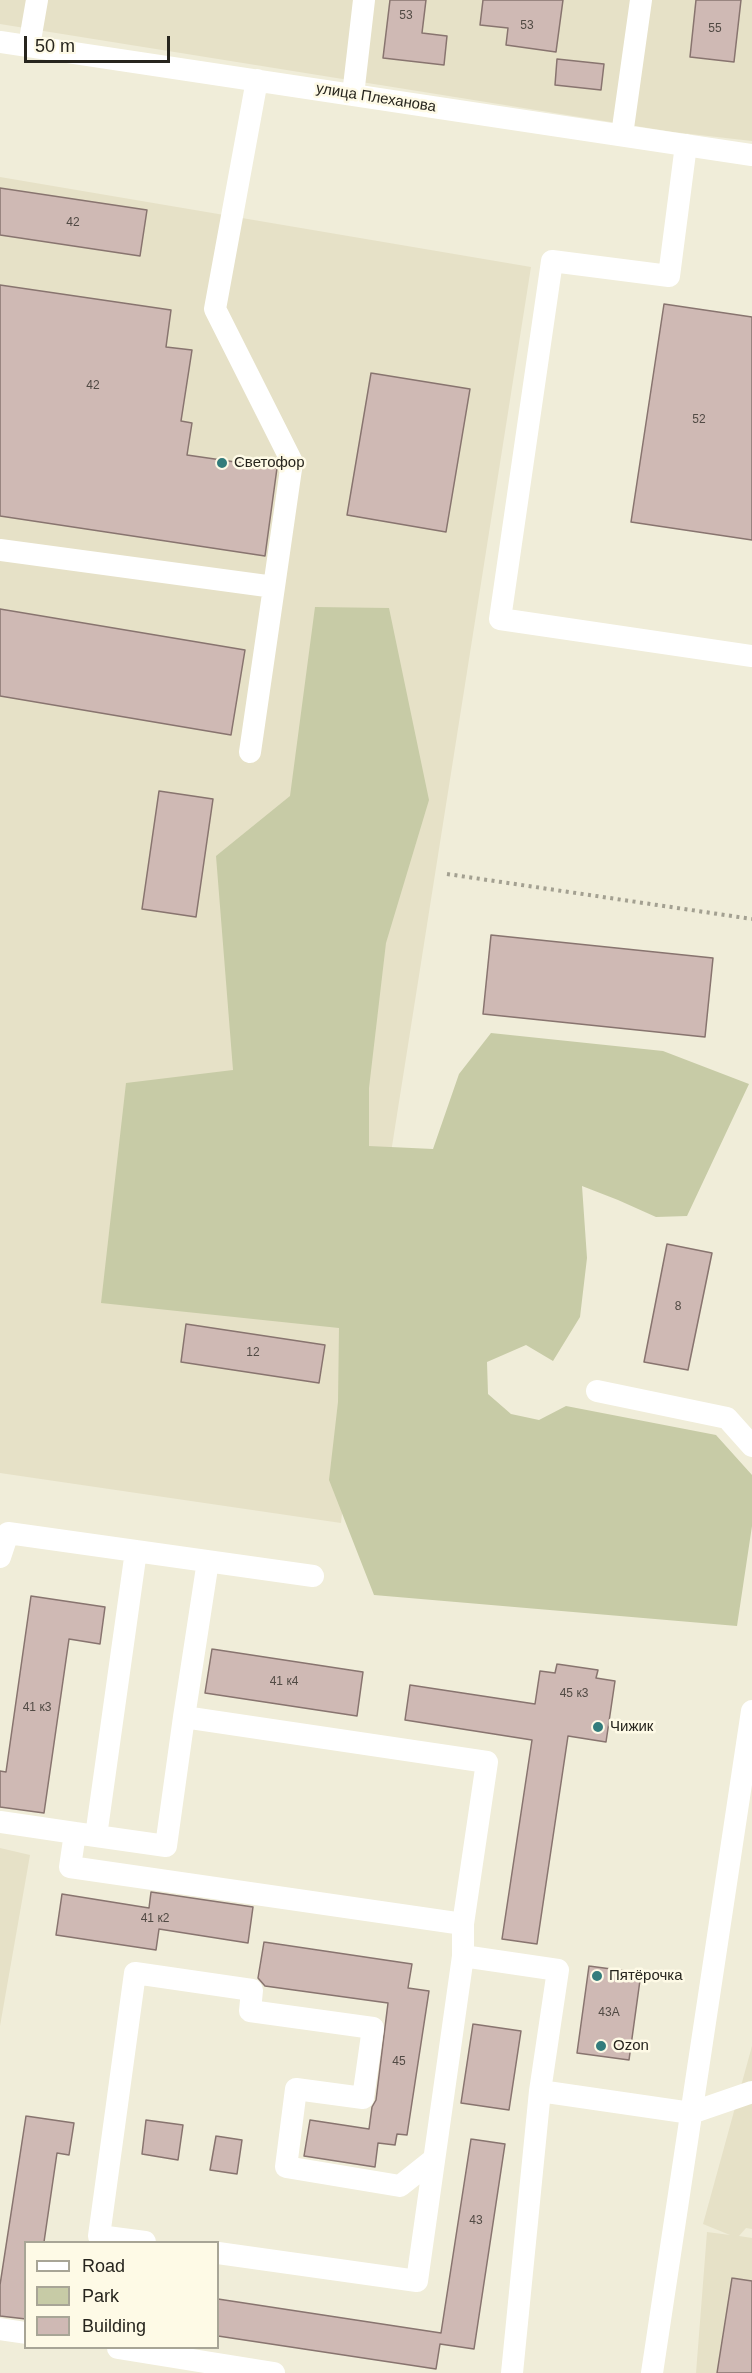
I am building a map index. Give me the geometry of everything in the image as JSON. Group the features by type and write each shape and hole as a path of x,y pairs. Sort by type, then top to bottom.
{"street":[{"path":"29,46 37,0"},
{"path":"353,95 364,0"},
{"path":"622,135 641,0"},
{"name":"улица Плеханова","path":"0,42 752,155"},
{"path":"250,753 292,462 215,309 257,80"},
{"path":"686,145 669,276 552,261 500,619 752,656"},
{"path":"0,550 274,587"},
{"path":"597,1391 727,1418 752,1446"},
{"path":"0,1557 8,1533 313,1576"},
{"path":"136,1551 86,1835 70,1867 464,1924"},
{"path":"0,1822 165,1846 208,1561"},
{"path":"652,2373 752,1711"},
{"path":"184,1717 487,1762 464,1924 463,1956 417,2281 219,2253"},
{"path":"463,1956 558,1970 540,2091 512,2373"},
{"path":"137,2241 99,2236 135,1973 252,1990 250,2011 373,2028 363,2098 296,2089 286,2168 400,2186 434,2159"},
{"path":"540,2091 691,2113 752,2092"},
{"path":"0,2329 24,2333"},
{"path":"124,2349 274,2373"}],"path":[{"path":"447,873 752,919"}],"shaded area":[{"path":"0,0 752,0 752,141 673,132 0,24"},
{"path":"0,177 531,267 359,1355 341,1523 0,1473"},
{"path":"0,1848 30,1855 0,2026"},
{"path":"752,2046 752,2229 746,2228 739,2236 752,2238 752,2373 696,2373 707,2232 730,2235 703,2224"}],"green space":[{"path":"315,607 389,608 429,800 386,943 369,1088 369,1146 433,1149 459,1074 491,1033 663,1051 749,1084 687,1216 656,1217 582,1186 587,1258 580,1317 553,1361 526,1345 487,1362 488,1394 511,1414 539,1420 566,1406 716,1435 752,1475 752,1526 737,1626 374,1595 329,1480 338,1402 339,1328 101,1303 126,1083 233,1070 216,856 290,796"}],"building":[{"path":"390,0 426,0 422,33 447,36 444,65 383,58"},
{"path":"483,0 563,0 556,52 506,45 508,28 480,25"},
{"path":"696,0 741,0 734,62 690,57"},
{"path":"557,59 604,64 601,90 555,85"},
{"path":"0,188 147,210 140,256 0,235"},
{"path":"0,285 171,310 166,347 192,350 181,421 192,423 187,455 277,468 265,556 0,516"},
{"path":"664,304 752,317 752,540 631,522"},
{"path":"371,373 470,389 446,532 347,515"},
{"path":"0,609 245,650 231,735 0,696"},
{"path":"159,791 213,799 196,917 142,909"},
{"path":"491,935 713,958 705,1037 483,1014"},
{"path":"667,1244 712,1253 688,1370 644,1362"},
{"path":"186,1324 325,1345 319,1383 181,1362"},
{"path":"31,1596 105,1607 100,1644 69,1639 44,1813 0,1807 0,1771 6,1772"},
{"path":"212,1649 363,1672 357,1716 205,1693"},
{"path":"557,1664 598,1670 596,1678 615,1681 606,1742 568,1736 537,1944 502,1939 532,1740 405,1720 410,1685 535,1704 540,1671 555,1673"},
{"path":"151,1892 253,1907 248,1943 159,1929 156,1950 56,1935 62,1894 149,1908"},
{"path":"264,1942 412,1964 408,1988 429,1991 407,2135 397,2134 395,2145 378,2143 375,2167 304,2156 310,2120 369,2129 372,2107 376,2100 388,2003 265,1986 258,1978"},
{"path":"589,1966 641,1973 629,2060 577,2053"},
{"path":"473,2024 521,2031 509,2110 461,2103"},
{"path":"26,2116 74,2123 69,2155 57,2153 44,2241 24,2241 24,2319 0,2316 0,2285"},
{"path":"146,2120 183,2125 178,2160 142,2154"},
{"path":"216,2136 242,2140 237,2174 210,2170"},
{"path":"471,2139 505,2144 474,2349 440,2344 436,2369 219,2336 219,2299 441,2333"},
{"path":"732,2278 752,2281 752,2373 717,2373"}],"place":[{"name":"Светофор","path":"222,463"},
{"name":"Чижик","path":"598,1727"},
{"name":"Пятёрочка","path":"597,1976"},
{"name":"Ozon","path":"601,2046"}]}
